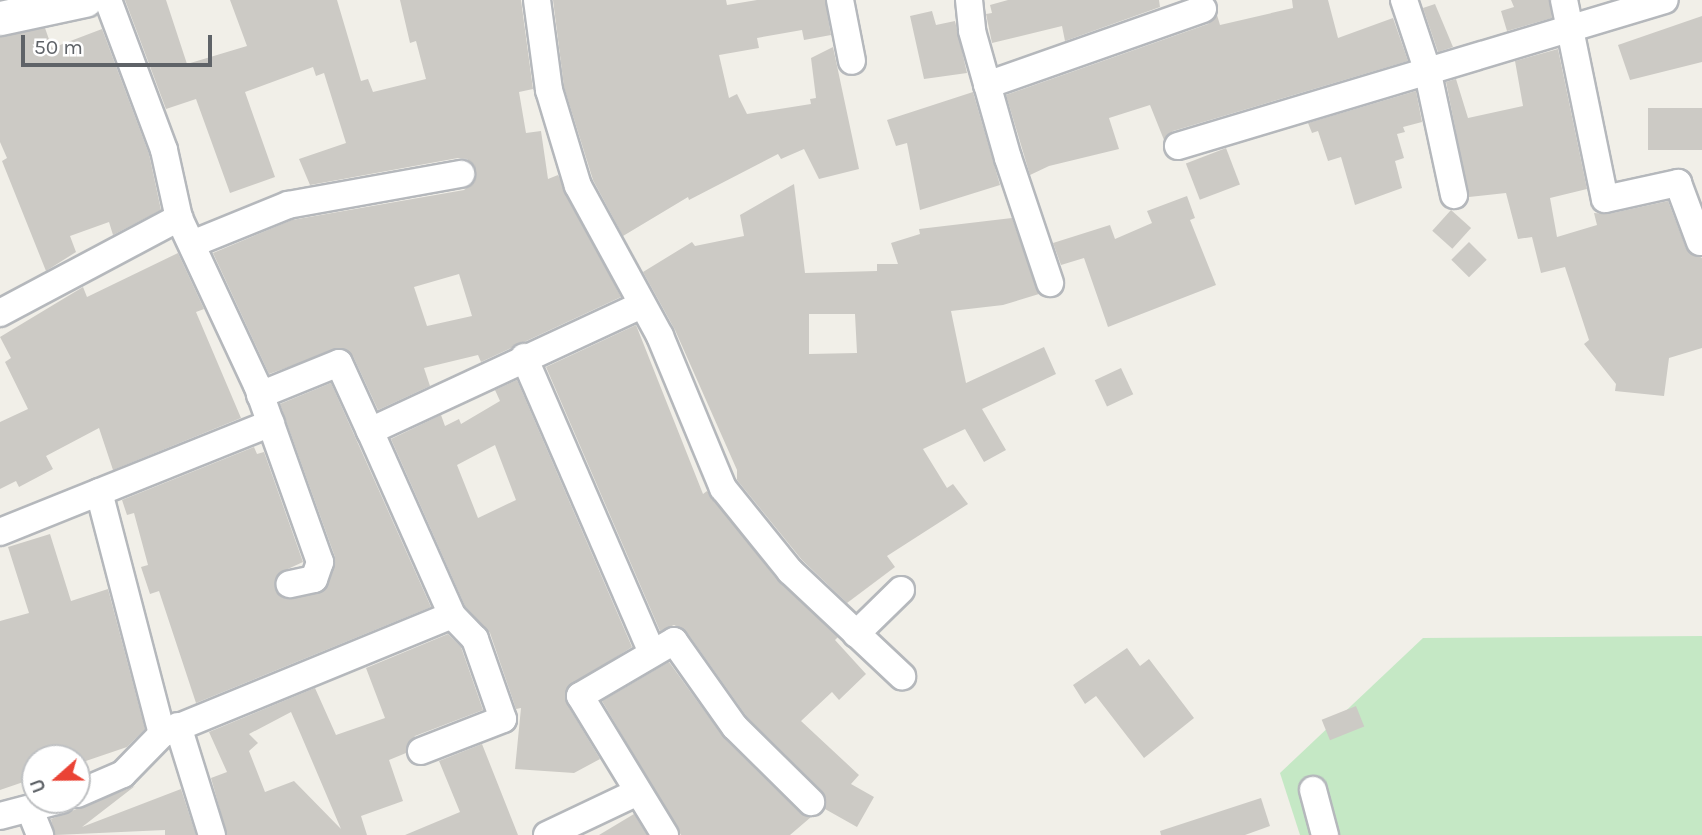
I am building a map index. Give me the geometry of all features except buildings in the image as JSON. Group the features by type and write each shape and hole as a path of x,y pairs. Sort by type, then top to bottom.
{"street":[{"path":"0,18 85,0"},
{"path":"108,0 164,150 179,218 260,395 320,562 314,579 290,584"},
{"path":"537,0 549,90 571,166 604,239 675,369 723,488 790,571 902,676"},
{"path":"840,0 852,61"},
{"path":"969,0 987,85 1051,283"},
{"path":"1404,0 1427,69 1454,195"},
{"path":"1178,146 1427,69 1568,12 1665,0"},
{"path":"987,85 1203,9"},
{"path":"1568,12 1605,199 1689,179 1702,244"},
{"path":"192,244 288,205 461,174"},
{"path":"0,313 179,218"},
{"path":"370,431 524,357 642,305"},
{"path":"524,357 652,653"},
{"path":"260,395 339,363 452,615 475,639 503,719 421,751"},
{"path":"0,532 271,423"},
{"path":"99,492 170,730 212,835"},
{"path":"856,634 901,590"},
{"path":"91,788 123,774 170,730 452,615"},
{"path":"665,835 636,793 580,695 652,653 677,642 734,727 811,802"},
{"path":"1313,790 1325,835"},
{"path":"547,835 636,793"},
{"path":"0,816 21,812"},
{"path":"32,814 40,835"}],"green space":[{"path":"1702,636 1702,835 1300,835 1280,773 1423,638"}]}
